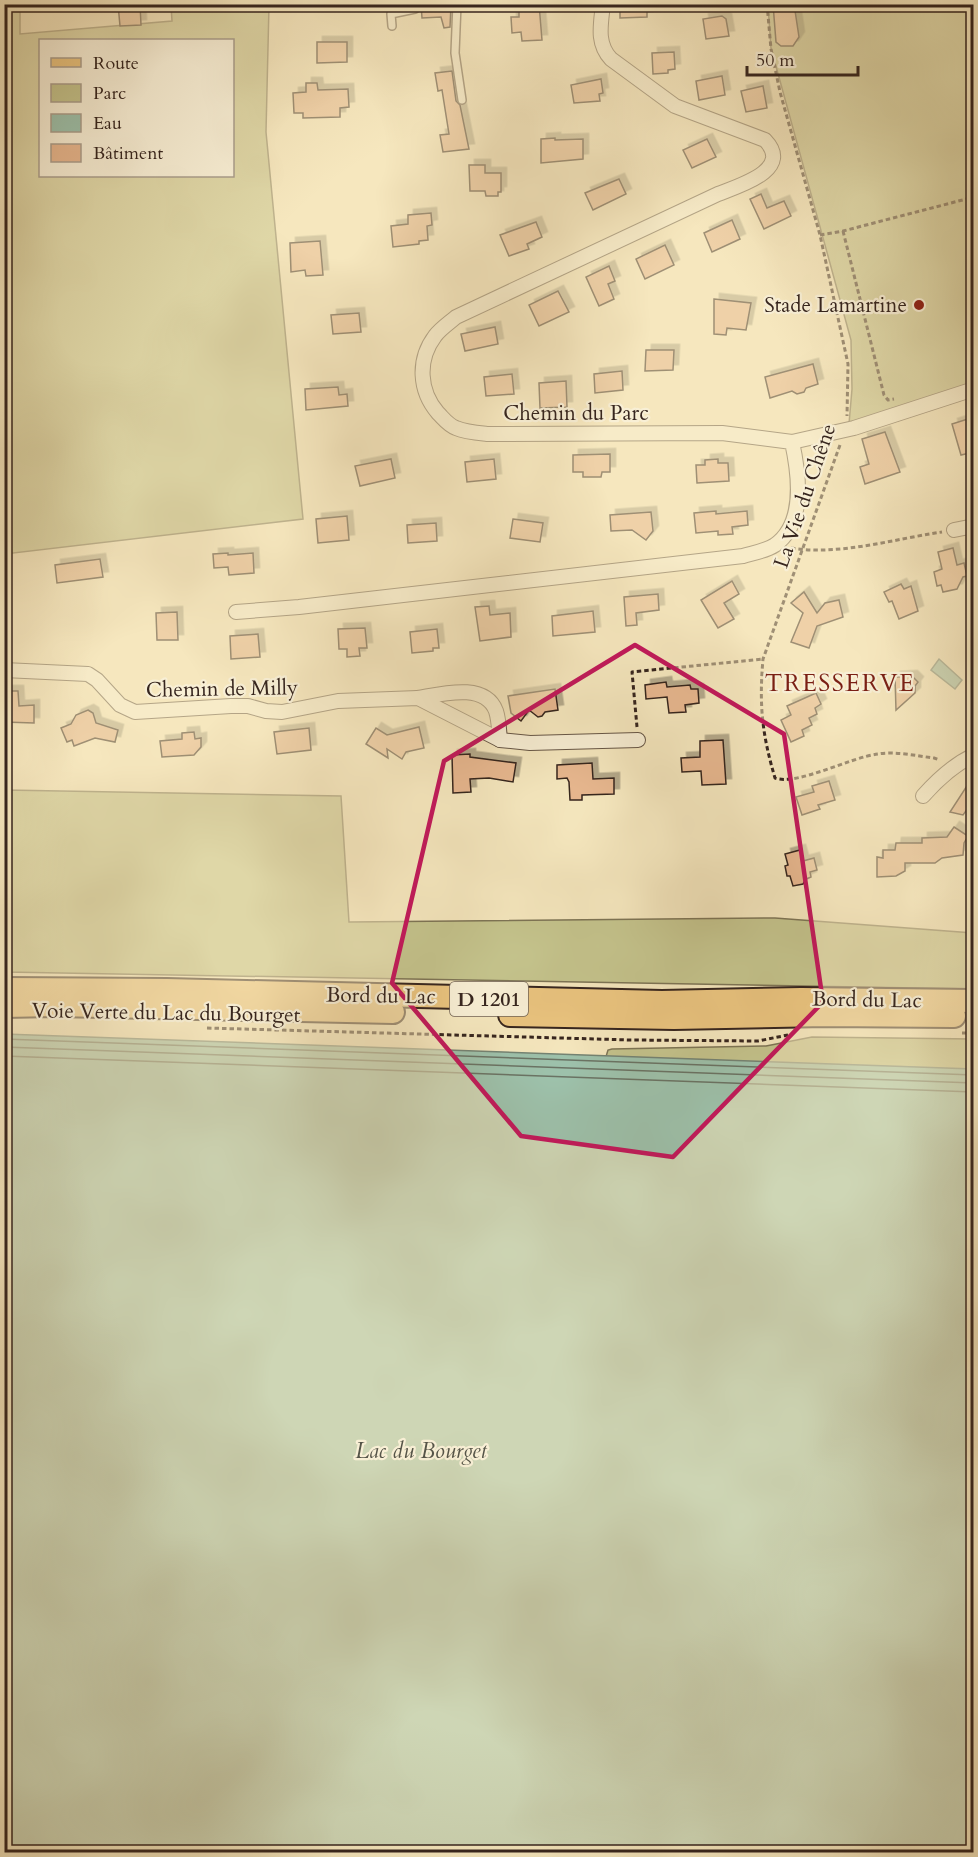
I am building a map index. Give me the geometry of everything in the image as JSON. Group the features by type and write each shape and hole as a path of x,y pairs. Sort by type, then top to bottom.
{"main road":[{"name":"Bord du Lac","path":"4,989 155,990 662,1002 801,999 974,1001"},
{"name":"Bord du Lac","path":"4,1006 107,1006 674,1018 825,1015 974,1017"}],"street":[{"name":"Chemin du Parc","path":"603,4 600,40 603,49 611,58 675,106 765,140 771,146 773,153 770,167 758,177 456,317 435,335 424,359 422,377 430,404 447,423 457,429 488,434 722,433 792,442"},
{"path":"236,612 299,607 743,556 774,546 788,530 794,518 797,503 797,478 792,442 846,429 974,389"},
{"path":"954,530 974,526"},
{"name":"Chemin de Milly","path":"4,669 88,674 97,680 120,705 135,712 248,706 282,712 338,700 418,698 470,692 481,694 493,704 497,713 500,740"},
{"name":"Chemin de Milly","path":"418,698 500,740 530,743 638,740"},
{"path":"923,796 955,765 974,755"}],"lane":[{"path":"392,26 391,14 415,9 415,4"},
{"path":"457,4 455,52 462,100"}],"path":[{"name":"La Vie du Chêne","path":"767,4 771,49 780,92 820,235 849,376 846,429 763,659 760,695 765,742 775,778 783,781 880,753 934,758 955,765"},
{"path":"820,235 974,197"},
{"path":"843,231 884,395 888,399 894,399"},
{"path":"774,546 803,550 854,547 954,530"},
{"path":"638,740 632,672 763,659"},
{"name":"Voie Verte du Lac du Bourget","path":"201,1028 654,1040 758,1041 790,1035"},
{"path":"952,1032 974,1033"}],"highlighted area":[{"path":"635,645 784,734 823,1002 673,1157 521,1136 392,983 444,761"}],"green space":[{"path":"4,5 20,5 20,34 172,21 171,5 269,5 266,132 303,519 5,554"},
{"path":"768,5 973,5 973,385 849,424 852,389 851,340 771,48"},
{"path":"5,790 341,796 349,922 775,918 973,933 973,989 5,972"},
{"path":"812,1037 973,1039 973,1141 600,1076 608,1050 612,1049 766,1046"}],"water":[{"path":"939,659 962,680 955,689 931,670"},
{"name":"Lac du Bourget","path":"4,1034 973,1069 973,1852 5,1852"}],"building":[{"path":"118,4 140,4 141,25 120,26"},
{"path":"421,4 451,4 450,27 444,28 441,17 422,18"},
{"path":"519,4 539,4 542,40 522,41 521,32 512,33 511,17 519,17"},
{"path":"620,4 647,4 647,17 620,18"},
{"path":"773,4 794,4 799,37 793,46 781,46 776,42"},
{"path":"722,16 726,19 729,36 706,39 703,19"},
{"path":"317,42 347,42 347,62 317,63"},
{"path":"674,52 675,69 668,70 668,73 653,74 652,53"},
{"path":"452,71 456,101 460,105 469,149 443,152 440,135 449,134 442,90 438,91 435,73"},
{"path":"722,76 725,95 699,100 696,81"},
{"path":"601,79 603,93 599,94 600,101 574,103 571,85"},
{"path":"306,83 317,83 318,90 348,89 349,107 340,108 340,117 303,118 303,113 294,113 293,93 306,92"},
{"path":"763,86 767,108 746,112 741,91"},
{"path":"555,138 555,140 583,139 583,159 541,163 541,139"},
{"path":"707,139 716,157 692,168 683,150"},
{"path":"469,165 485,165 485,173 501,173 501,192 498,192 498,196 486,196 485,191 470,191"},
{"path":"619,179 626,194 593,210 585,193"},
{"path":"761,194 767,208 784,201 791,216 764,229 750,199"},
{"path":"431,213 432,225 427,226 428,240 419,241 419,244 393,247 391,226 408,224 408,215"},
{"path":"732,220 740,239 712,252 704,233"},
{"path":"536,222 542,237 527,244 529,249 509,256 500,235"},
{"path":"320,241 323,275 306,276 305,270 291,272 290,243"},
{"path":"665,245 674,265 645,279 636,259"},
{"path":"609,266 615,281 608,284 614,299 599,306 586,277"},
{"path":"558,291 569,312 539,326 529,305"},
{"path":"714,299 751,303 746,330 727,328 726,335 714,334"},
{"path":"359,313 361,332 333,334 331,315"},
{"path":"495,327 498,344 465,351 461,334"},
{"path":"646,350 674,350 673,370 645,371"},
{"path":"813,364 818,384 806,388 804,392 797,394 792,391 770,398 765,377"},
{"path":"622,371 623,390 595,393 594,374"},
{"path":"512,374 514,394 486,396 484,377"},
{"path":"566,381 567,407 540,408 539,383"},
{"path":"338,387 339,395 347,394 348,406 306,410 305,389"},
{"path":"974,417 974,452 961,455 952,424"},
{"path":"885,432 900,472 865,484 860,467 869,464 862,439"},
{"path":"610,454 610,472 602,472 601,477 583,477 583,472 573,472 573,455"},
{"path":"391,459 395,478 360,486 355,466"},
{"path":"494,459 496,479 467,482 465,462"},
{"path":"718,459 718,463 728,463 729,481 697,483 696,465 705,465 705,460"},
{"path":"716,511 716,514 747,511 748,525 732,527 733,534 718,535 718,531 696,533 694,513"},
{"path":"651,512 653,531 646,540 632,530 611,531 610,515"},
{"path":"347,516 349,540 318,543 316,519"},
{"path":"513,519 543,523 540,542 510,538"},
{"path":"436,523 437,541 408,543 407,525"},
{"path":"953,548 957,565 964,563 967,576 963,577 957,589 943,592 941,585 937,586 934,572 942,569 938,552"},
{"path":"228,553 228,555 253,553 254,573 229,575 228,567 214,568 213,554"},
{"path":"100,559 103,577 57,583 55,565"},
{"path":"732,581 739,594 724,603 734,619 718,628 701,600"},
{"path":"901,584 904,589 911,586 918,611 899,619 892,601 889,602 884,592"},
{"path":"804,592 817,613 825,603 839,600 843,617 817,626 809,648 791,642 803,613 791,603"},
{"path":"658,594 659,610 636,613 637,625 626,626 624,597"},
{"path":"489,606 490,615 510,613 511,637 480,641 475,607"},
{"path":"593,611 595,632 553,636 552,616"},
{"path":"177,612 178,640 157,640 156,613"},
{"path":"365,628 367,648 359,648 360,656 347,657 347,649 339,649 338,629"},
{"path":"437,629 439,648 433,648 433,651 412,653 410,632"},
{"path":"258,634 260,657 231,659 230,636"},
{"path":"912,676 918,682 915,686 915,693 896,710 895,677"},
{"path":"666,682 667,687 690,685 691,689 698,689 699,703 685,705 686,712 669,713 667,697 646,699 645,685"},
{"path":"555,689 558,710 545,712 538,717 529,710 521,721 511,713 508,696"},
{"path":"4,691 18,691 19,706 34,705 34,723 4,722"},
{"path":"816,693 821,704 815,708 817,714 809,718 812,725 802,730 804,736 791,742 781,720 791,715 787,706"},
{"path":"88,710 93,713 96,723 118,730 115,742 95,738 74,746 72,740 67,742 61,728 71,724 76,715"},
{"path":"419,727 424,748 406,752 402,759 387,749 388,758 366,744 376,728 387,735"},
{"path":"309,728 311,750 277,754 274,732"},
{"path":"194,732 195,739 201,738 201,747 194,755 162,757 160,741 182,739 182,733"},
{"path":"723,740 726,784 702,785 701,771 682,772 681,758 700,757 700,741"},
{"path":"470,754 470,757 516,763 513,782 489,778 470,779 471,792 453,793 452,755"},
{"path":"592,763 593,779 614,778 614,794 582,795 582,800 570,800 569,782 567,778 557,779 557,765"},
{"path":"974,775 974,800 963,815 950,812"},
{"path":"829,781 835,800 818,805 820,809 802,815 796,797 814,792 812,786"},
{"path":"954,827 968,836 964,843 963,855 942,858 935,863 905,863 905,871 896,876 877,877 877,857 883,858 883,850 895,850 896,843 922,843 922,838 947,837"},
{"path":"800,850 803,861 814,858 817,870 810,872 811,877 803,884 793,886 790,876 787,876 785,866 788,865 785,854"}],"place":[{"name":"Stade Lamartine","path":"919,305"}],"district":[{"name":"TRESSERVE","path":"840,683"}]}
